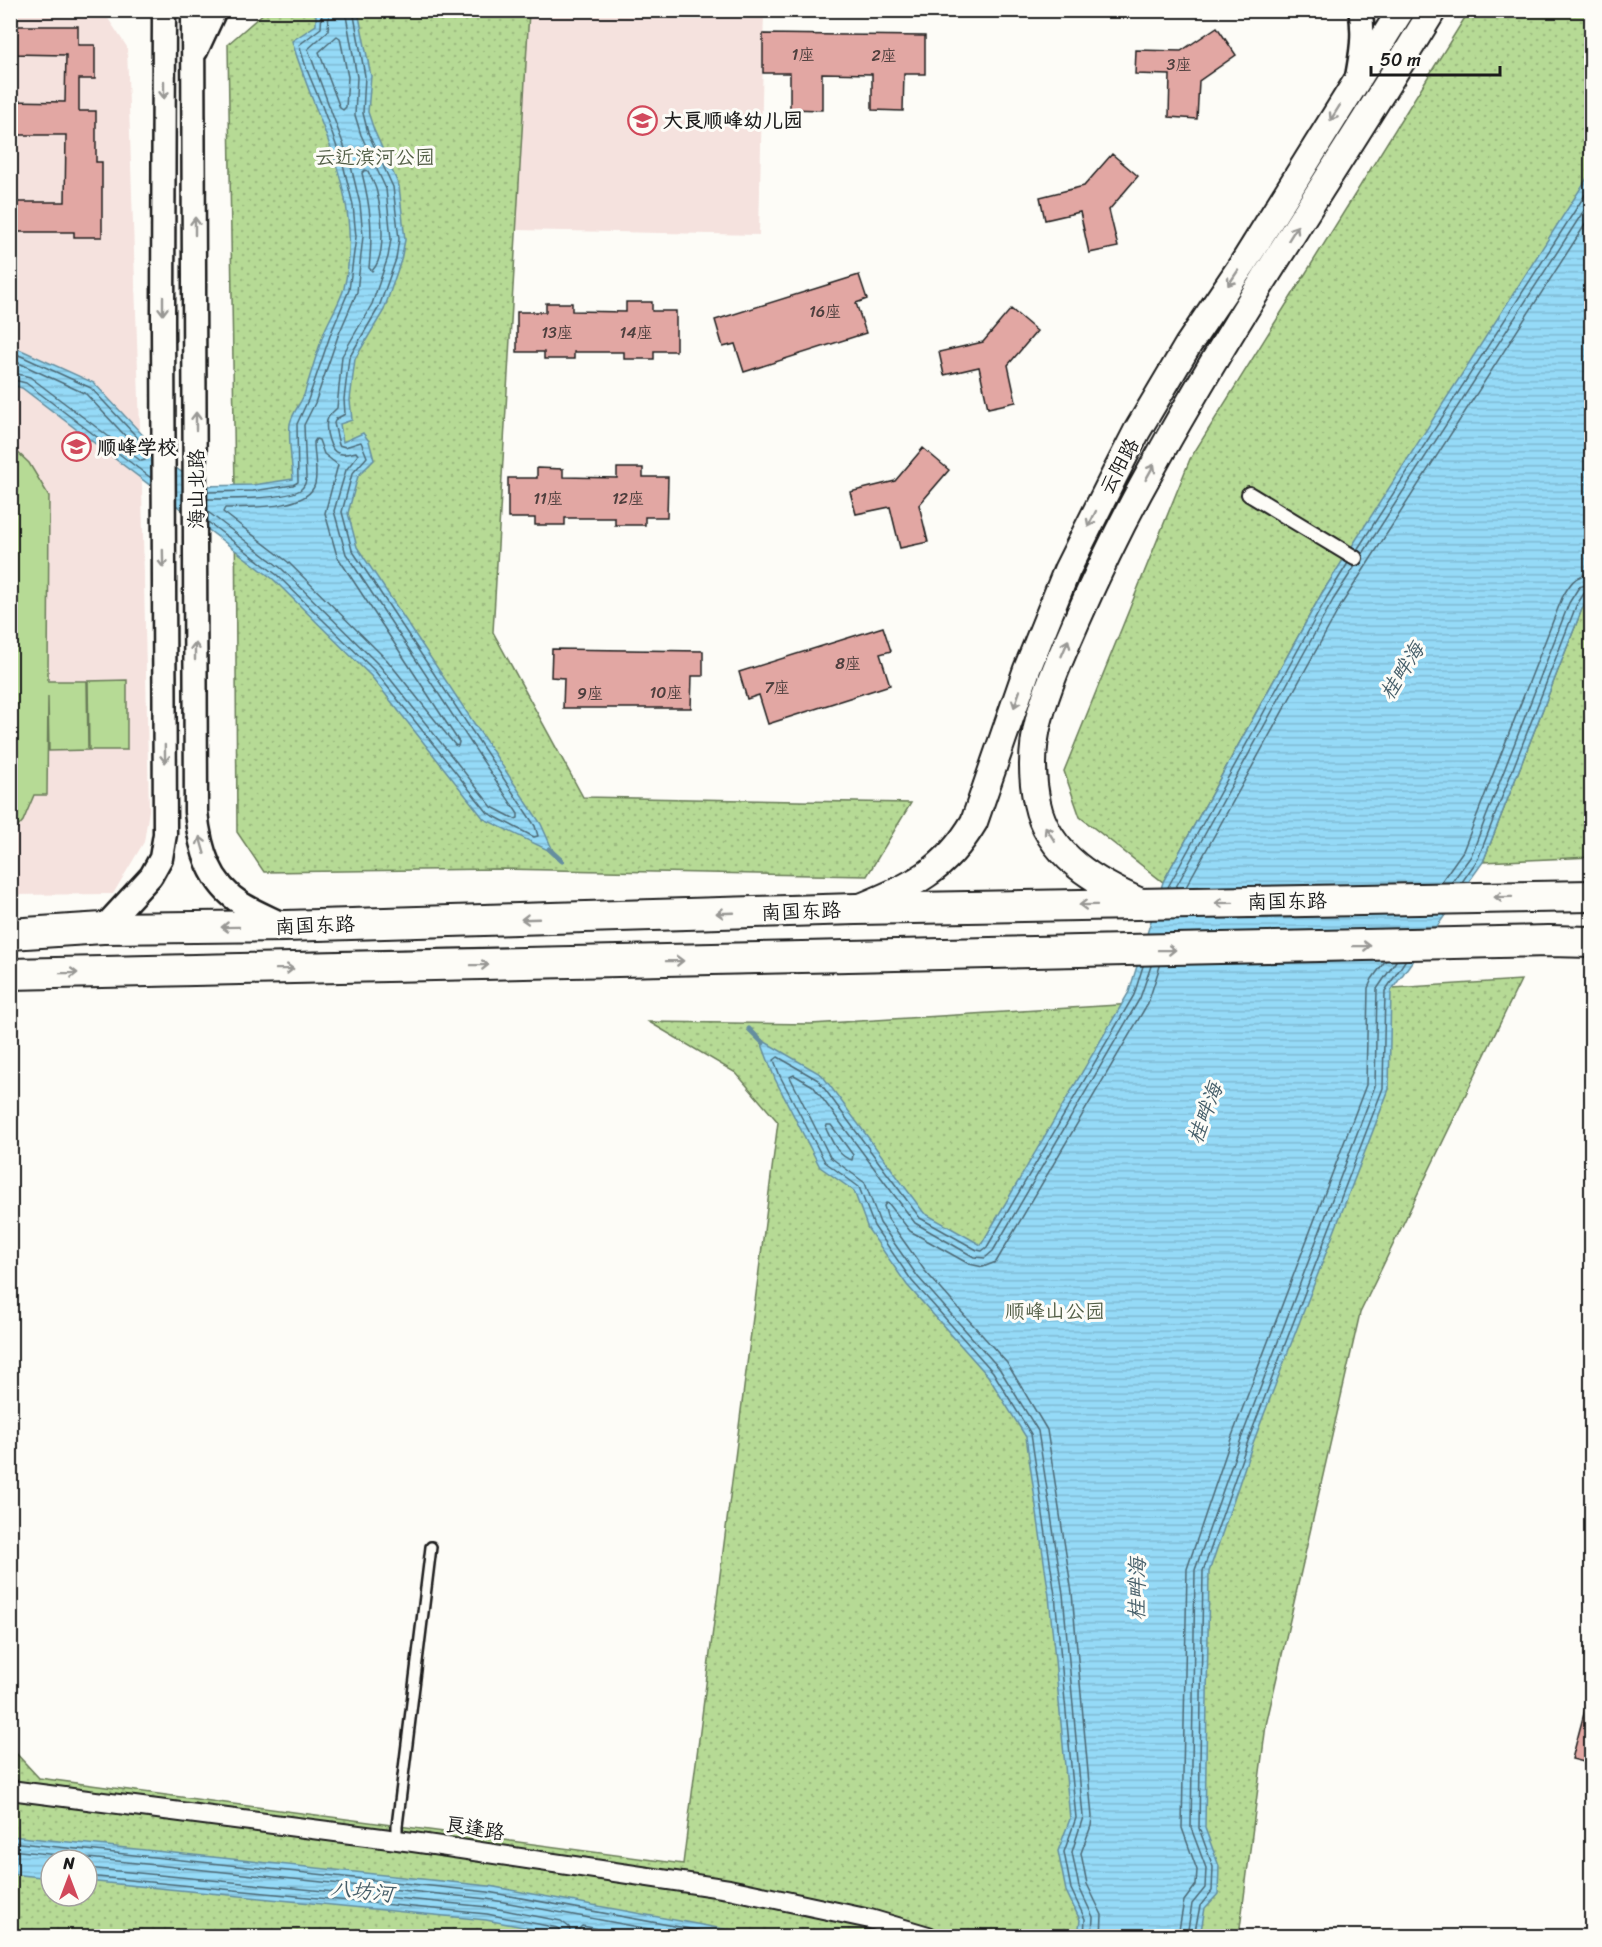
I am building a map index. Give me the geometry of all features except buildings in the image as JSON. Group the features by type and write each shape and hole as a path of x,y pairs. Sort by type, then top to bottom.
{"highway":[{"name":"南国东路","path":"10,934 103,928 285,926 856,909 1592,896"},
{"path":"10,974 1549,941 1592,942"}],"main road":[{"name":"云阳路","path":"856,909 895,893 925,877 949,858 963,841 985,795 1027,669 1067,570 1137,431 1188,345 1244,261 1401,10"},
{"name":"云阳路","path":"1146,904 1109,888 1070,861 1047,831 1037,805 1033,778 1034,747 1047,693 1104,559 1172,432 1433,10"},
{"path":"1067,570 1067,591 1075,594 1104,559"}],"street":[{"path":"147,10 164,60"},
{"name":"海山北路","path":"103,928 151,876 161,858 165,834 163,320 165,10"},
{"name":"海山北路","path":"193,10 196,812 200,841 209,869 226,891 243,904 285,926"},
{"path":"193,58 215,10"},
{"path":"1357,79 1363,45 1363,23 1360,10"},
{"path":"1250,494 1354,558"},
{"name":"良逢路","path":"10,1790 397,1840 729,1889 870,1919 928,1936"}],"lane":[{"path":"397,1840 431,1547"}],"shaded area":[{"name":"顺峰学校","path":"10,11 103,11 127,47 142,487 149,810 144,842 113,894 11,895"},
{"name":"大良顺峰幼儿园","path":"529,11 764,11 759,235 516,230"}],"green space":[{"name":"云近滨河公园","path":"266,11 529,11 493,632 583,797 911,803 867,876 498,869 264,872 237,832 235,489 228,44"},
{"path":"1469,11 1591,11 1591,188 1322,593 1163,882 1080,817 1064,771 1190,459"},
{"path":"11,446 29,463 49,496 48,681 87,681 88,750 49,751 48,697 47,795 34,795 23,821 11,835"},
{"path":"1591,592 1591,857 1483,862 1582,609"},
{"path":"127,680 127,750 89,750 88,681"},
{"name":"顺峰山公园","path":"1521,980 1360,1313 1266,1725 1239,1936 11,1936 10,1754 12,1749 39,1778 683,1864 778,1122 736,1073 649,1022 811,1024"}],"water":[{"path":"316,11 358,11 371,76 368,112 399,186 405,240 401,260 384,310 355,359 350,400 352,420 340,424 343,442 363,433 369,441 374,460 358,476 348,513 357,547 541,824 554,853 484,819 371,676 273,579 22,388 11,385 10,345 94,383 169,463 201,486 253,485 293,479 290,424 304,395 319,346 344,288 349,255 349,223 344,192 325,131 292,41 316,25"},
{"name":"桂畔海","path":"1591,172 1591,592 1582,609 1483,862 1391,991 1389,1089 1253,1443 1209,1572 1205,1828 1219,1866 1218,1894 1205,1908 1200,1936 1078,1936 1080,1920 1066,1891 1058,1851 1070,1819 1049,1596 1026,1437 988,1376 907,1285 868,1229 854,1191 820,1167 775,1079 760,1039 822,1075 924,1213 981,1245 1129,992 1163,882 1322,593"},
{"name":"八坊河","path":"11,1836 489,1886 762,1936 572,1936 486,1920 99,1882 99,1848 39,1848 39,1877 11,1874"}],"waterway":[{"path":"549,849 562,861"},
{"path":"749,1029 763,1043"}],"place":[{"name":"大良顺峰幼儿园","path":"642,120"},
{"name":"顺峰学校","path":"76,447"}]}
